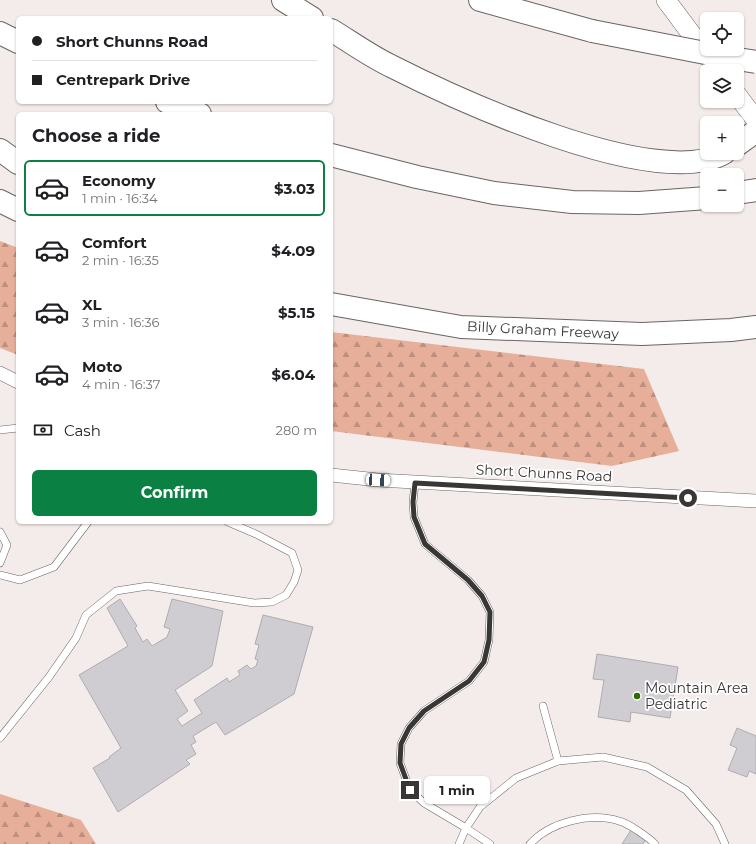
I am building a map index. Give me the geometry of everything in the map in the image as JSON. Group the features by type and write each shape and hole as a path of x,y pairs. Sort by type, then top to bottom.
{"highway":[{"path":"283,0 309,16"},
{"path":"480,0 592,32 756,62"},
{"path":"333,31 397,69 475,105 559,137 606,152 644,160 689,163 706,160"},
{"path":"0,33 16,41"},
{"path":"172,104 194,112"},
{"path":"744,140 756,131"},
{"path":"0,150 16,162"},
{"path":"333,156 417,177 494,193 518,196 572,202 639,203 700,199"},
{"path":"744,192 756,190"},
{"path":"0,201 16,209"},
{"path":"333,293 358,299 383,313"},
{"name":"Billy Graham Freeway","path":"333,304 461,327 642,334 756,328"}],"main road":[{"path":"666,0 714,64"},
{"path":"744,104 756,120"}],"street":[{"path":"0,373 16,381"},
{"name":"Short Chunns Road","path":"333,475 415,483 756,501"}],"lane":[{"path":"0,430 16,428"},
{"path":"415,483 413,502 414,517 425,544 468,580 482,596 490,612 489,640 484,662 469,681 424,711 409,728 401,744 400,763 410,790 424,803 490,844"},
{"path":"0,575 20,580 54,567 86,524"},
{"path":"0,738 49,677 76,638 86,615 116,591 148,586 254,603 272,602 286,595 294,582 298,570 292,554 256,534 233,524"},
{"path":"0,532 7,546 0,563"},
{"path":"543,706 558,761"},
{"path":"459,844 466,828 480,807 516,778 558,761 603,757 647,767 686,790 716,824 726,844"},
{"path":"530,844 534,839 555,826 581,819 598,818 620,821 650,839 655,844"}],"green space":[{"path":"0,241 16,247 16,354 0,348"},
{"path":"333,332 644,369 679,451 612,466 333,431"},
{"path":"0,794 81,820 96,844 0,844"}],"building":[{"path":"120,599 137,626 135,628 143,642 147,639 152,646 167,637 170,629 164,627 172,599 223,611 212,666 175,690 188,711 177,719 182,726 202,713 194,700 227,678 229,682 240,675 238,671 247,665 251,669 256,666 258,660 255,659 259,645 255,644 263,615 313,627 294,694 225,735 216,722 193,736 196,742 191,745 196,754 186,760 190,764 118,812 93,768 110,758 109,757 121,748 79,675 128,646 107,608"},
{"name":"Mountain Area Pediatric","path":"597,654 678,667 670,718 631,712 630,722 598,717 604,680 593,679"},
{"path":"737,728 756,736 756,774 749,771 747,777 728,770 737,748 730,745"},
{"path":"631,830 646,839 643,844 622,844"}],"place":[{"name":"Mountain Area Pediatric","path":"637,696"}],"route":[{"path":"410,790 400,763 401,744 409,728 424,711 469,681 484,662 489,640 490,612 482,596 468,580 425,544 418,530 414,517 413,502 415,483 688,498"}]}
